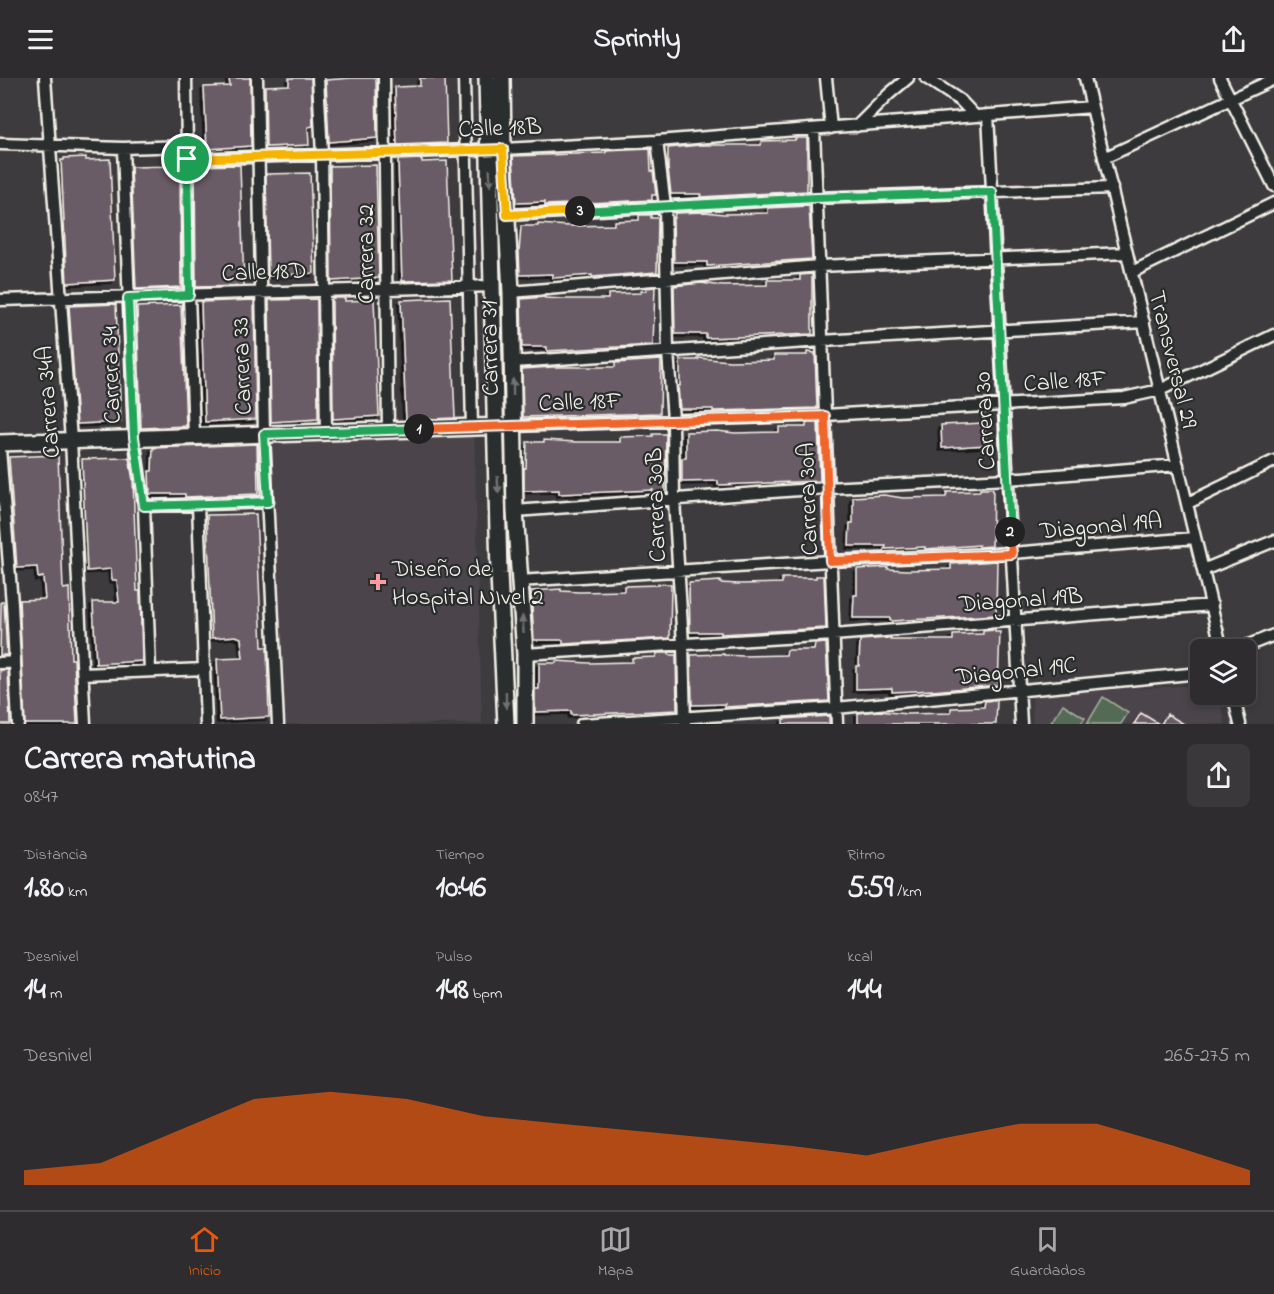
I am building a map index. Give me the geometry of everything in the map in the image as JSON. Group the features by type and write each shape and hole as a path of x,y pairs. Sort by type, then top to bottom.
{"main road":[{"name":"Carrera 31","path":"487,78 507,215 513,362 515,511 525,654 525,724"},
{"name":"Carrera 31","path":"502,78 496,149 493,286 500,597 506,724"},
{"name":"Calle 18F","path":"0,443 514,426"}],"street":[{"name":"Carrera 34A","path":"45,78 71,440 85,724"},
{"path":"186,78 189,295 194,436"},
{"name":"Carrera 33","path":"257,78 264,434 278,724"},
{"path":"318,78 322,155 327,432"},
{"name":"Carrera 32","path":"384,78 388,430"},
{"path":"464,78 472,427"},
{"path":"826,78 831,128"},
{"path":"857,126 888,93 908,78"},
{"path":"926,78 961,100 975,116"},
{"name":"Transversal 29","path":"1085,78 1220,639"},
{"path":"1220,78 1274,186"},
{"path":"1104,158 1274,79"},
{"name":"Calle 18B","path":"187,159 496,149 657,141 1092,107"},
{"name":"Carrera 30","path":"988,116 1021,724"},
{"name":"Carrera 30A","path":"814,129 837,724"},
{"name":"Carrera 30B","path":"657,141 665,206 668,352 673,420 674,499 684,721"},
{"path":"0,144 123,148 187,146"},
{"name":"Carrera 34","path":"123,148 134,437 144,506 150,671"},
{"path":"507,215 816,198 1112,188"},
{"path":"1132,272 1274,203"},
{"path":"511,292 819,266 1127,253"},
{"name":"Calle 18D","path":"0,300 493,286"},
{"path":"513,362 1144,322"},
{"name":"Calle 18F","path":"514,426 825,416 1124,398 1160,390 1274,335"},
{"path":"0,449 12,604 18,724"},
{"path":"1188,503 1274,461"},
{"path":"515,511 827,488 1008,479 1178,465"},
{"path":"144,506 268,502"},
{"path":"198,504 206,724"},
{"name":"Diagonal 19A","path":"519,581 830,561 1012,554 1196,538"},
{"path":"1203,570 1274,542"},
{"path":"0,603 12,604"},
{"name":"Diagonal 19B","path":"525,654 833,635 1212,605"},
{"path":"1256,642 1274,635"},
{"path":"0,663 15,662"},
{"path":"83,674 205,669"},
{"name":"Diagonal 19C","path":"582,724 684,721 1190,674"},
{"path":"1236,705 1240,724"}],"shaded area":[{"name":"Diseño de Hospital NIvel 2","path":"474,430 482,724 283,724 272,440"},
{"path":"1190,686 1190,705 1221,705 1225,724 1033,724 1032,694"}],"green space":[{"path":"1103,697 1128,713 1121,724 1087,724"},
{"path":"1063,704 1085,718 1081,724 1050,724"}],"building":[{"path":"229,78 250,78 251,146 207,149 204,87 230,86"},
{"path":"289,78 311,78 313,126 308,127 309,145 266,147 265,86 289,85"},
{"path":"376,78 377,138 329,142 326,80"},
{"path":"420,78 445,78 447,143 397,145 395,87 420,86"},
{"path":"795,138 807,138 807,191 700,197 701,194 671,194 668,148 700,145 761,145 762,141 795,140"},
{"path":"650,149 651,171 653,171 656,195 652,195 652,200 545,205 545,202 516,203 513,156"},
{"path":"86,157 86,160 110,159 115,280 67,283 61,160"},
{"path":"422,159 422,162 447,161 452,280 402,281 398,160"},
{"path":"240,165 244,286 196,287 195,166"},
{"path":"376,165 379,278 331,281 330,166"},
{"path":"131,167 180,167 181,287 136,289"},
{"path":"310,173 314,273 268,276 266,174"},
{"path":"809,206 812,259 707,266 707,262 674,262 673,218 675,213 768,213 768,208"},
{"path":"639,215 651,215 651,218 658,218 657,272 553,278 553,274 520,275 521,226 538,226 538,224 614,225 614,221 639,220"},
{"path":"812,274 812,334 706,338 706,334 675,334 674,286 701,283 723,286 767,285 767,280 800,280 800,275"},
{"path":"655,287 653,345 547,351 547,347 522,347 521,299 545,297 608,299 608,294 641,293 641,291 646,291 646,288"},
{"path":"332,298 345,298 345,301 374,300 379,416 333,419"},
{"path":"450,298 455,418 406,420 401,300"},
{"path":"317,299 318,419 271,422 269,300"},
{"path":"254,300 256,419 205,422 201,302"},
{"path":"116,304 121,422 77,424 69,306"},
{"path":"181,305 186,426 141,428 137,307"},
{"path":"807,352 815,353 817,408 713,411 713,409 680,409 678,386 680,386 680,360 698,360 698,358 730,361 774,360 774,355 807,355"},
{"path":"661,360 660,413 523,417 522,369 615,367 615,363"},
{"path":"806,423 818,423 820,481 718,485 718,481 682,482 682,458 686,458 686,432 779,432 779,427 806,427"},
{"path":"984,423 986,445 942,448 941,425"},
{"path":"653,434 666,434 665,492 652,493 653,490 559,494 559,490 524,491 527,442 544,442 544,440 620,442 620,437 653,436"},
{"path":"257,444 258,494 185,497 185,494 150,494 149,471 152,471 153,448"},
{"path":"58,455 63,589 69,588 71,659 74,659 77,724 25,724 19,600 45,599 43,577 38,578 37,567 17,568 9,457"},
{"path":"129,458 133,480 142,661 96,664 93,602 119,602 117,580 112,580 111,569 87,571 82,459"},
{"path":"980,489 993,489 992,546 885,549 886,546 849,546 850,523 853,523 853,497 884,495 903,498 946,497 947,492 980,491"},
{"path":"256,514 262,647 267,647 269,717 220,720 217,659 243,658 241,638 236,636 212,638 207,515"},
{"path":"997,561 996,615 890,621 890,618 853,618 854,595 857,595 857,569 888,567 888,569 907,570 951,569 951,564"},
{"path":"816,576 824,576 826,628 721,634 721,632 690,632 689,583 720,581 720,583 739,584 782,583 782,578 816,578"},
{"path":"671,584 670,638 563,644 563,640 534,640 531,591 561,589 561,591 580,592 624,591 624,586"},
{"path":"1,602 4,602 7,655 0,655"},
{"path":"995,630 995,632 1000,632 998,685 932,691 892,692 892,688 856,689 856,666 859,666 860,640 889,638 890,640 953,640 953,635 983,634 983,631"},
{"path":"826,643 829,701 725,707 726,704 692,705 691,655 786,655 787,650 814,650 815,644"},
{"path":"657,653 676,655 677,710 571,715 571,711 535,712 535,689 539,689 539,663 556,663 556,661 632,662 632,658 656,657"},
{"path":"0,670 8,670 10,724 0,724"},
{"path":"997,700 996,724 858,724 858,713 879,711 907,714 951,713 951,708 984,707 985,701"},
{"path":"1141,713 1159,724 1134,724"},
{"path":"1167,714 1184,724 1161,724"},
{"path":"829,716 829,724 783,724 783,719"}],"place":[{"name":"Diseño de Hospital NIvel 2","path":"378,582"}],"route":[{"path":"503,149 507,215 816,198 992,192 1012,554 830,561 825,416 264,434 268,502 144,506 134,437 128,298 189,295 187,159 503,149"}]}
